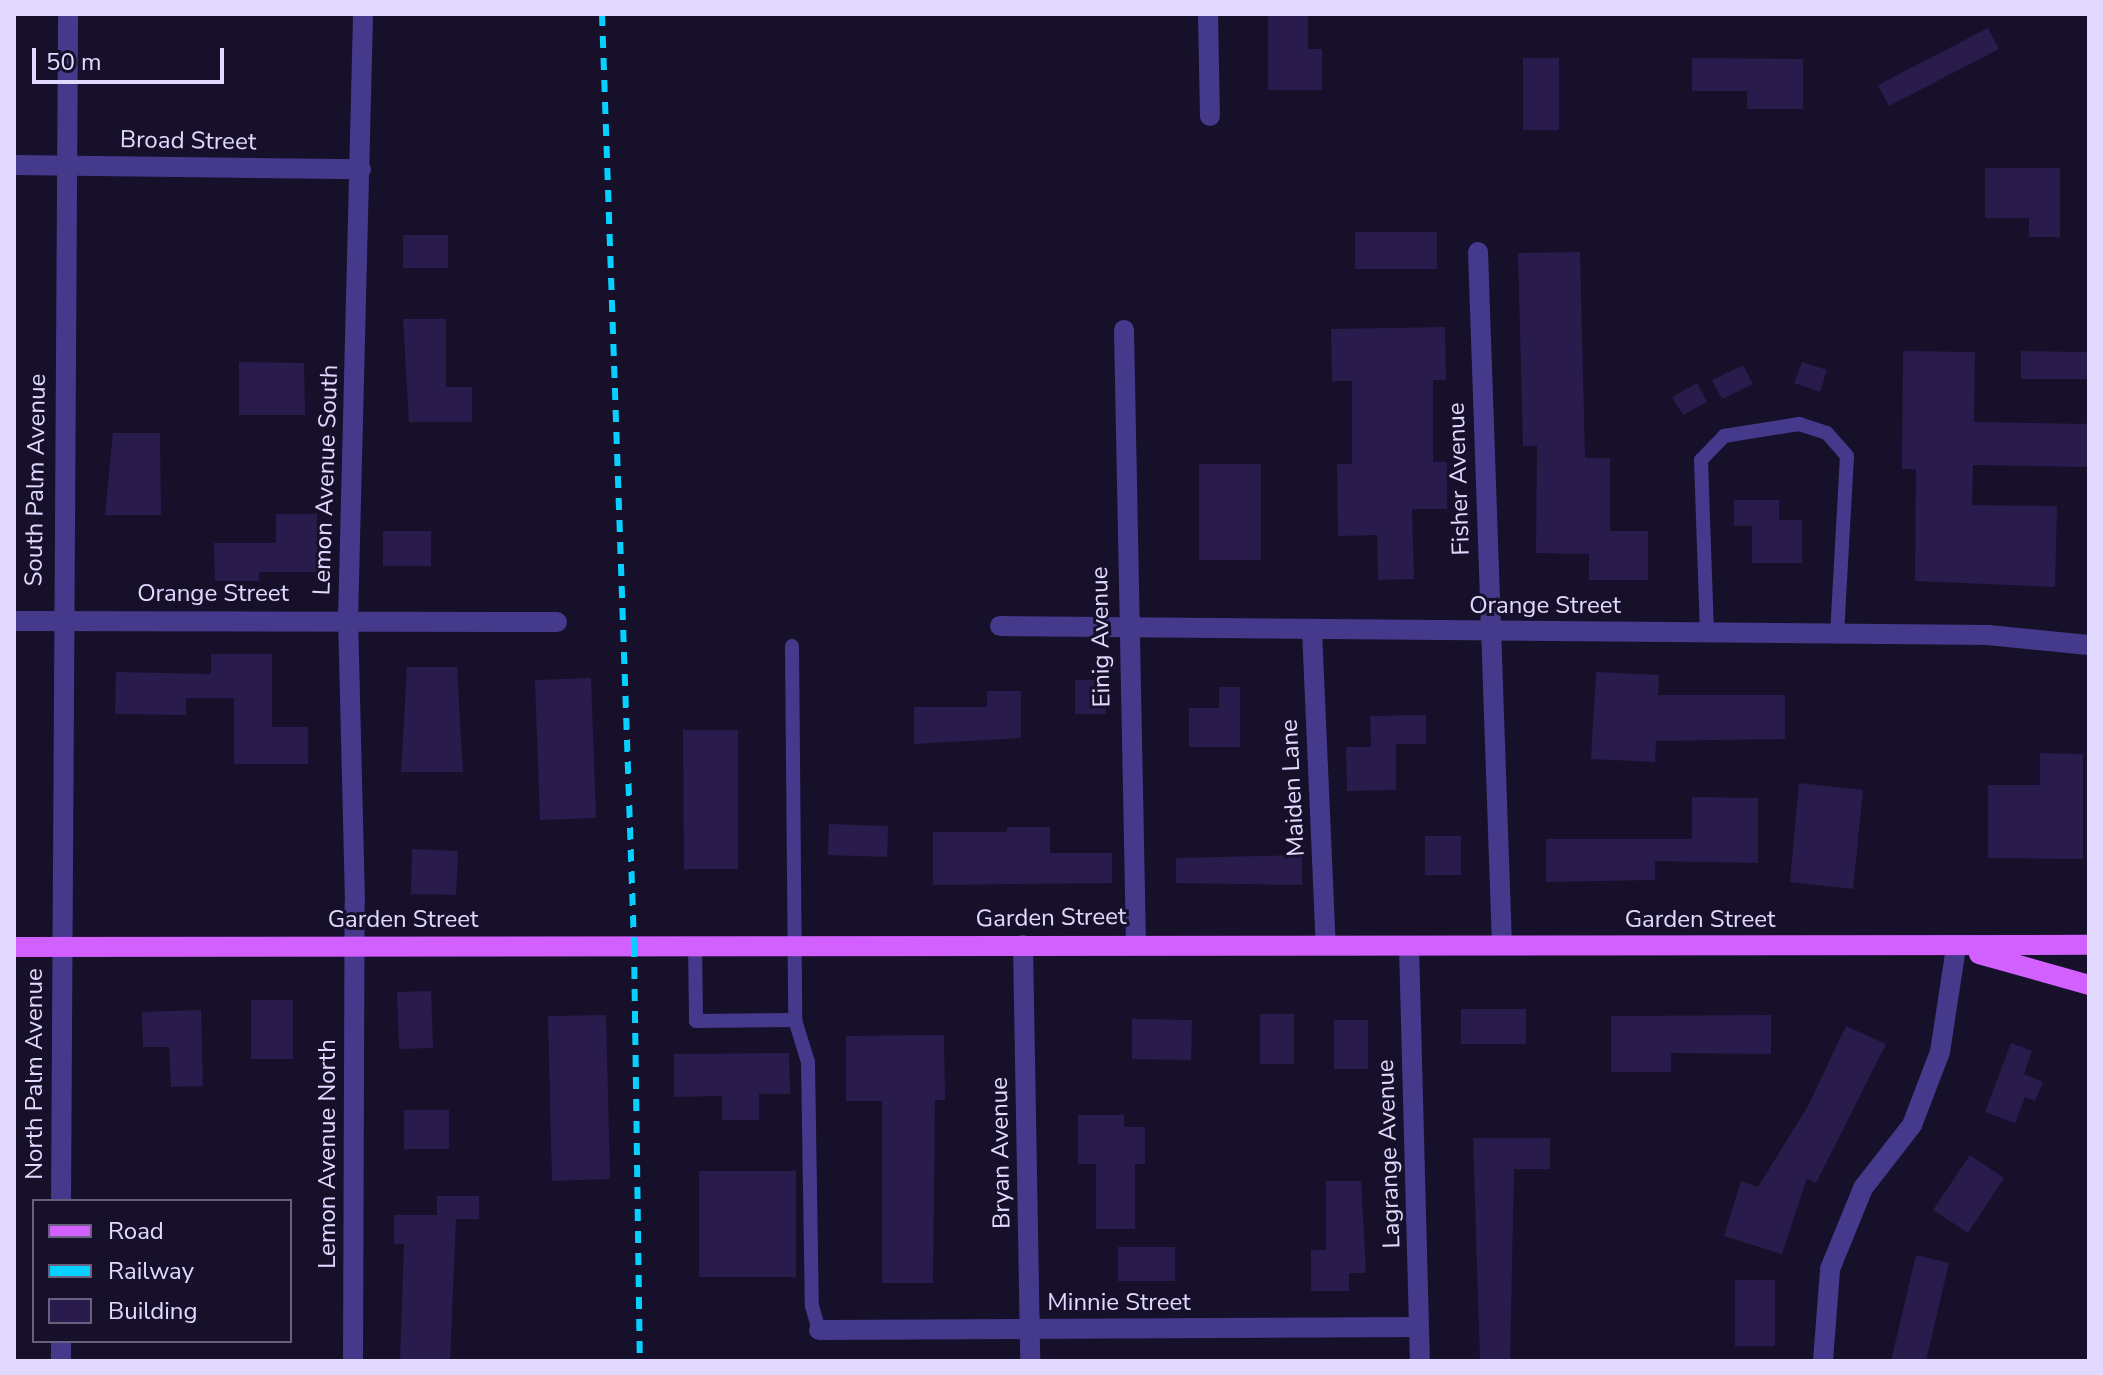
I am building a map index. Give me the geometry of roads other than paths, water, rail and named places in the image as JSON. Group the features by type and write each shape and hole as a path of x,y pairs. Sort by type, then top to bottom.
{"main road":[{"name":"Garden Street","path":"14,947 1023,945 1136,942 1409,946 2089,945"},
{"path":"1956,947 2089,985"}],"street":[{"name":"South Palm Avenue","path":"61,946 61,620 68,14"},
{"name":"Lemon Avenue South","path":"354,947 348,621 363,14"},
{"path":"1208,14 1210,116"},
{"name":"Broad Street","path":"14,165 361,169"},
{"name":"Fisher Avenue","path":"1478,252 1502,945"},
{"name":"Einig Avenue","path":"1124,330 1125,627 1136,942"},
{"name":"Orange Street","path":"14,621 557,622"},
{"name":"Orange Street","path":"1000,626 1988,635 2089,645"},
{"name":"Maiden Lane","path":"1312,630 1326,945"},
{"name":"Bryan Avenue","path":"1023,945 1030,1361"},
{"name":"North Palm Avenue","path":"61,946 61,1199"},
{"name":"Lagrange Avenue","path":"1409,946 1420,1361"},
{"name":"Lemon Avenue North","path":"353,1361 354,947"},
{"path":"1823,1361 1830,1269 1863,1188 1912,1125 1940,1052 1956,947"},
{"name":"Minnie Street","path":"819,1330 1419,1327"}],"lane":[{"path":"1707,633 1701,460 1724,436 1799,424 1827,433 1847,456 1837,634"},
{"path":"792,646 795,1020 808,1062 812,1306 819,1330"},
{"path":"695,945 696,1021 795,1020"}],"railway":[{"path":"602,14 634,945 640,1361"}]}
